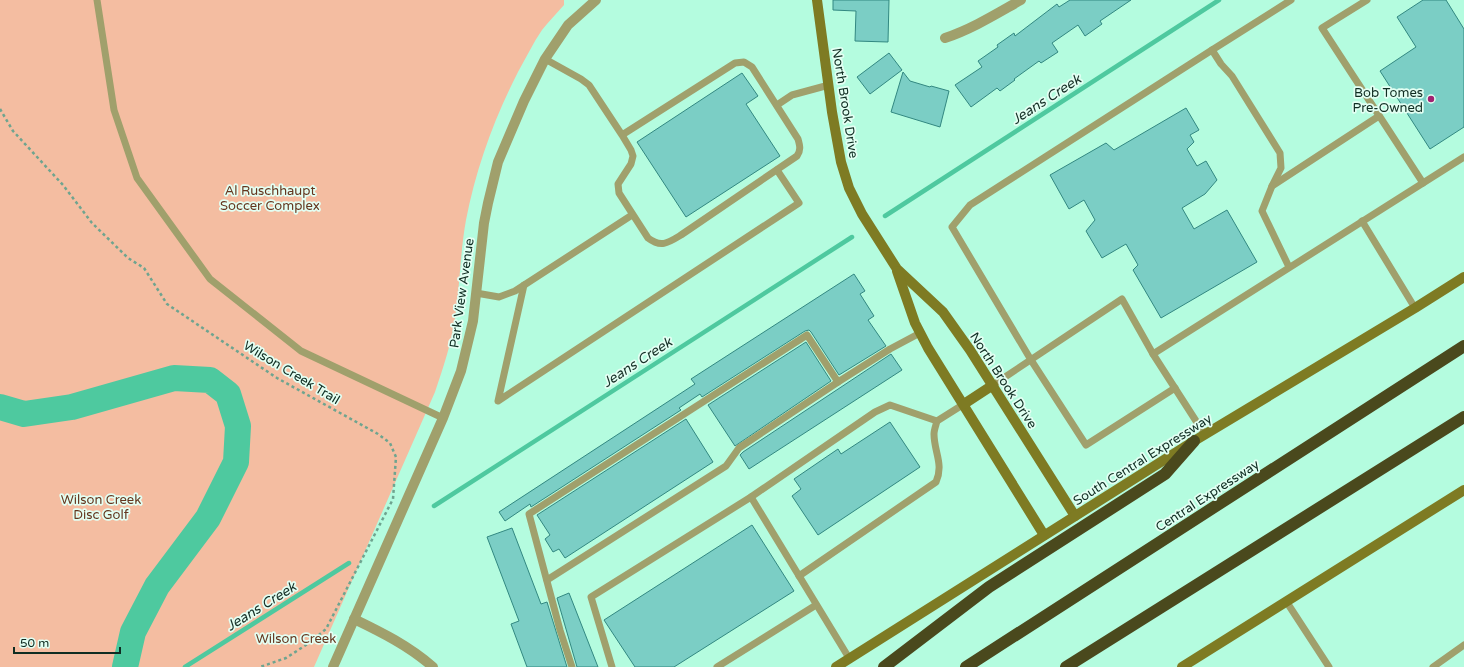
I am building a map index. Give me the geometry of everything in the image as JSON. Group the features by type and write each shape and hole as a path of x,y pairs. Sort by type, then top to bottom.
{"highway":[{"name":"Central Expressway","path":"966,667 1464,346"},
{"path":"1066,667 1464,417"},
{"path":"884,667 989,587 1165,474 1194,441"}],"main road":[{"name":"North Brook Drive","path":"818,0 832,112 841,162 849,188 862,214 897,269 915,323 928,348 1044,535"},
{"name":"North Brook Drive","path":"897,269 943,312 993,385 1075,516"},
{"name":"South Central Expressway","path":"836,667 1194,441 1414,308 1464,276"},
{"path":"964,404 993,385"},
{"path":"1182,667 1464,490"}],"street":[{"name":"Park View Avenue","path":"333,667 443,418 461,372 473,321 484,223 498,162 524,101 545,59 568,25 596,0"},
{"path":"945,38 961,33 1021,0"},
{"path":"354,619 402,643 433,667"}],"lane":[{"path":"97,0 114,110 137,178 210,279 301,351 443,418"},
{"path":"1174,388 1086,445 1031,360 952,227 970,204 1291,0"},
{"path":"1367,0 1322,28 1423,183"},
{"path":"1212,50 1221,64 1232,76 1280,153 1280,168 1262,212 1289,267"},
{"path":"545,59 589,85 631,150 633,156 618,184 619,193 648,238 655,243 662,244 670,242 797,156 800,151 798,139 777,105 752,67 744,62 735,63 622,135"},
{"path":"777,105 792,95 829,85"},
{"path":"1272,186 1380,116"},
{"path":"1153,354 1464,157"},
{"path":"524,285 498,401 799,203 777,170"},
{"path":"476,293 500,297 515,291 632,215"},
{"path":"1362,221 1414,308"},
{"path":"993,385 1122,300 1153,354 1205,435"},
{"path":"547,580 726,466 739,448 838,382 890,349 920,333"},
{"path":"572,667 560,630 529,514 807,336 838,382"},
{"path":"799,576 936,482 938,477 939,459 934,432 937,421 964,404"},
{"path":"612,667 590,597 751,496 875,412 890,405 937,421"},
{"path":"751,496 849,658"},
{"path":"1286,601 1329,667"},
{"path":"717,667 816,605"},
{"path":"1434,667 1464,645"}],"path":[{"name":"Wilson Creek Trail","path":"0,109 13,131 63,185 92,223 128,258 144,268 167,304 277,378 378,434 390,443 396,457 393,499 326,629 309,643 286,658 260,667"}],"green space":[{"name":"Al Ruschhaupt Soccer Complex","path":"0,0 564,0 564,5 542,30 518,72 501,108 487,144 475,182 466,220 462,245 455,319 441,374 435,392 314,667 0,667"}],"building":[{"path":"833,0 889,0 888,42 855,41 856,11 833,10"},
{"path":"1070,0 1131,0 1100,21 1102,24 1085,36 1078,25 1052,43 1058,52 1041,63 1039,61 1000,91 997,88 971,107 955,85 982,67 978,61 998,47 997,45 1014,33 1015,36 1057,4 1059,7"},
{"name":"Bob Tomes Pre-Owned","path":"1423,0 1446,0 1464,29 1464,127 1430,149 1380,71 1416,47 1397,17"},
{"path":"889,53 902,70 870,94 857,77"},
{"path":"903,72 910,81 949,91 940,127 891,112"},
{"path":"742,73 758,96 746,104 780,156 686,217 637,142"},
{"path":"1186,108 1199,130 1190,135 1194,142 1187,149 1197,166 1206,161 1217,180 1205,194 1182,208 1194,229 1227,210 1257,262 1161,318 1133,270 1138,265 1126,244 1102,258 1086,231 1095,220 1084,200 1069,209 1050,175 1106,143 1114,150"},
{"path":"854,274 865,291 860,294 874,316 868,320 886,346 839,375 811,332 809,330 805,331 702,397 700,394 679,408 681,410 531,507 530,504 505,521 499,512 695,384 691,379"},
{"path":"806,342 831,381 735,446 708,405"},
{"path":"891,354 902,370 749,469 740,455 743,452"},
{"path":"686,419 713,462 565,558 559,549 553,552 545,539 550,535 537,515"},
{"path":"890,422 920,467 818,535 792,496 801,489 794,479 838,449 841,454"},
{"path":"752,525 794,591 674,667 635,667 604,620"},
{"path":"512,528 541,604 547,602 567,667 527,667 511,624 519,621 487,537"},
{"path":"569,593 598,667 577,667 557,598"}],"waterway":[{"name":"Jeans Creek","path":"885,216 1219,0"},
{"name":"Jeans Creek","path":"434,506 852,237"},
{"name":"Wilson Creek","path":"0,407 24,414 72,407 174,378 210,380 228,394 238,426 236,462 208,518 157,586 133,632 125,667"},
{"name":"Jeans Creek","path":"185,667 349,563"}],"place":[{"name":"Bob Tomes Pre-Owned","path":"1431,99"}],"park label":[{"name":"Wilson Creek Disc Golf","path":"101,506"}]}
